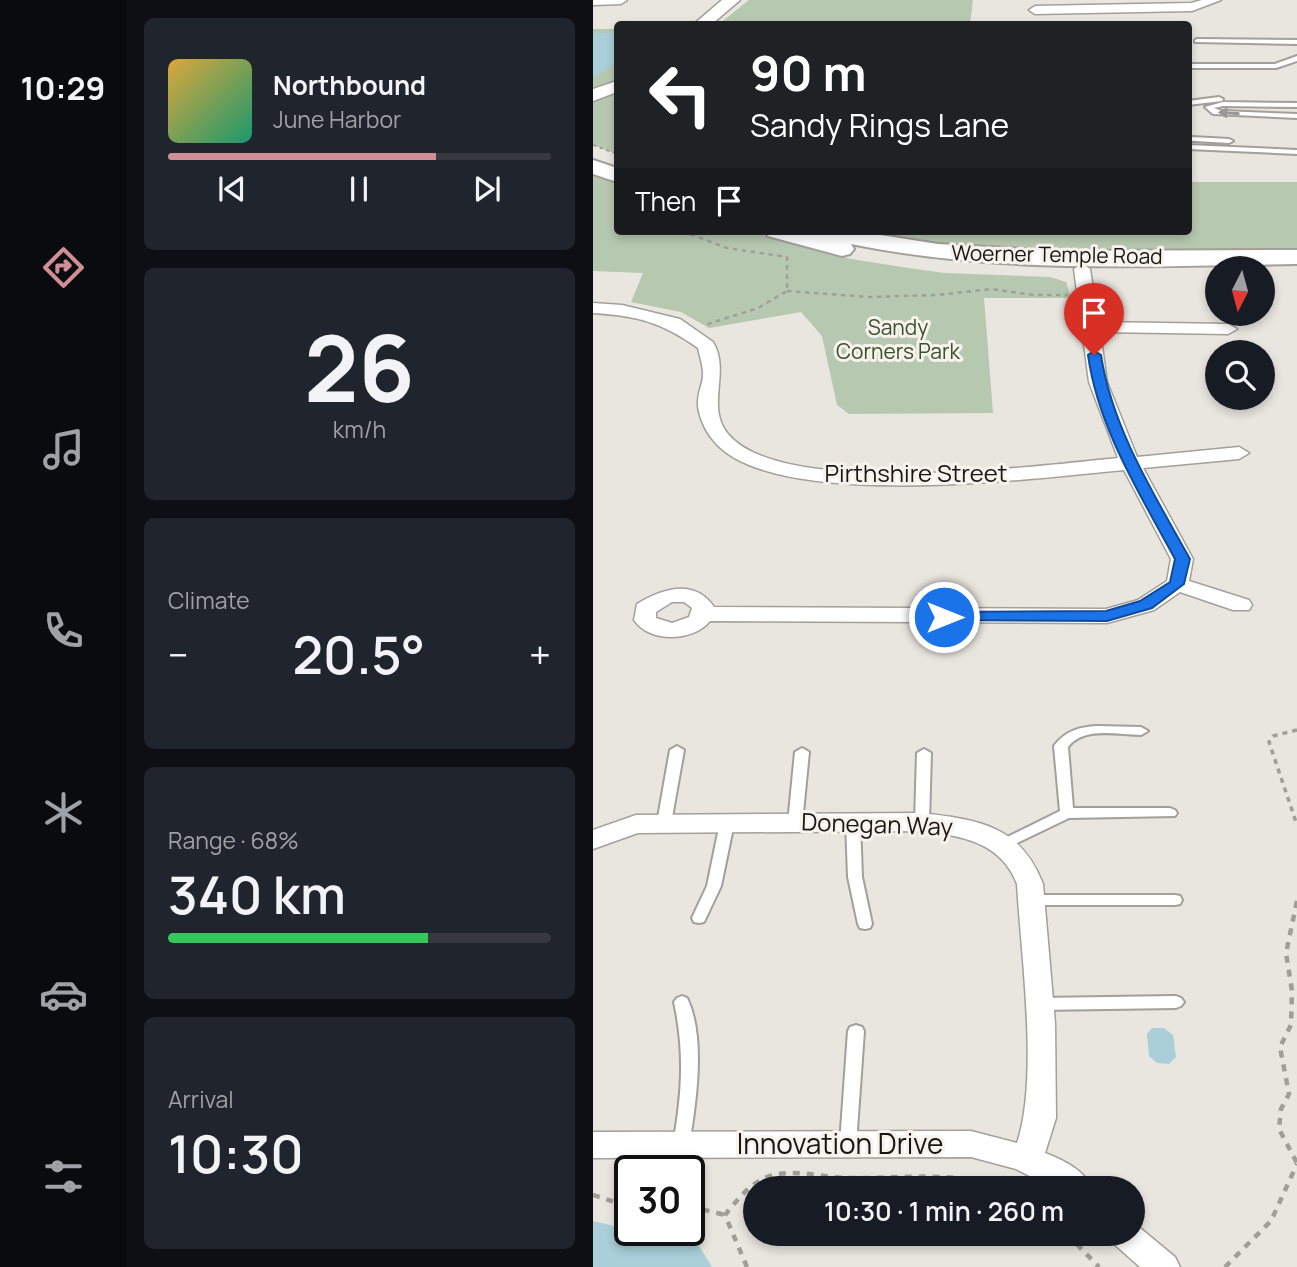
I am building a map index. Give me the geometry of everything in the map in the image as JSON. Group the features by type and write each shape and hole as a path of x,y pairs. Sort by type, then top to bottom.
{"main road":[{"path":"593,153 614,161"},
{"path":"593,167 614,174"},
{"name":"Woerner Temple Road","path":"791,235 900,260 995,268 1205,269"},
{"name":"Woerner Temple Road","path":"841,235 908,248 988,256 1297,257"},
{"path":"1275,269 1297,269"}],"street":[{"path":"707,21 732,0"},
{"path":"1032,5 1192,7 1215,0"},
{"path":"593,1 621,1"},
{"path":"1032,5 1045,21"},
{"path":"593,96 614,87"},
{"path":"701,614 1107,616 1146,605 1177,584 1182,559 1129,461 1098,382 1082,269"},
{"name":"Pirthshire Street","path":"593,308 622,310 674,323 707,346 712,377 707,403 722,440 742,457 773,468 847,478 1008,476 1129,461 1239,453"},
{"path":"1090,327 1228,329"},
{"path":"722,465 742,457"},
{"path":"1177,584 1241,605"},
{"name":"Donegan Way","path":"593,839 636,824 922,822 965,827 1004,844 1027,875 1032,900 1039,1004 1041,1118 1028,1158"},
{"name":"Innovation Drive","path":"593,1145 971,1144 1028,1158 1060,1176"},
{"path":"1139,1246 1163,1267"}],"lane":[{"path":"1197,41 1297,42"},
{"path":"1192,66 1276,66 1297,58"},
{"path":"1192,102 1204,100 1297,102"},
{"path":"1297,102 1223,104 1209,107 1222,113 1297,116"},
{"path":"1192,139 1229,141"},
{"path":"1192,147 1297,152"},
{"path":"1067,813 1061,746 1065,738 1076,732 1141,732"},
{"path":"664,824 677,750"},
{"path":"795,823 802,752"},
{"path":"922,822 924,753"},
{"path":"1004,844 1067,813 1171,813"},
{"path":"853,822 855,877 865,924"},
{"path":"699,918 714,886 727,823"},
{"path":"1032,900 1175,901"},
{"path":"681,1145 692,1069 690,1030 682,1002"},
{"path":"1039,1004 1176,1002"},
{"path":"848,1144 856,1031"}],"path":[{"path":"593,145 614,152"},
{"path":"693,235 727,248 787,257 787,291"},
{"path":"705,325 747,314 776,301 787,291 869,297 938,295 991,289 1067,295"},
{"path":"1297,730 1273,736 1269,742 1297,825"},
{"path":"1225,1267 1246,1242 1265,1228 1280,1206 1297,1163 1285,1145 1279,1129 1281,1109 1289,1094 1280,1047 1291,1025 1292,991 1287,953 1297,901"},
{"path":"770,1176 785,1173 824,1176"},
{"path":"725,1215 743,1194"},
{"path":"593,1195 614,1202"},
{"path":"705,1210 725,1215"},
{"path":"725,1215 748,1267"},
{"path":"1079,1246 1099,1267"}],"green space":[{"path":"749,0 973,0 970,21 723,21"},
{"path":"593,29 614,29 614,153 593,145"},
{"name":"Sandy Corners Park","path":"593,175 614,183 614,235 762,235 851,259 915,269 945,273 1050,277 1066,282 1071,298 984,298 993,413 849,414 837,405 822,336 801,312 709,328 681,312 631,302 643,273 593,271"},
{"path":"1192,182 1297,182 1297,250 1025,251 918,241 886,235 1192,235"}],"water":[{"path":"593,33 614,33 614,65 593,77"},
{"path":"1152,1028 1164,1028 1173,1035 1176,1057 1169,1064 1157,1063 1149,1056 1147,1034"},
{"path":"593,1221 614,1226 614,1246 699,1246 712,1267 593,1267"}],"route":[{"path":"944,617 1107,616 1146,605 1177,584 1182,559 1129,461 1098,382 1094,355"}]}
